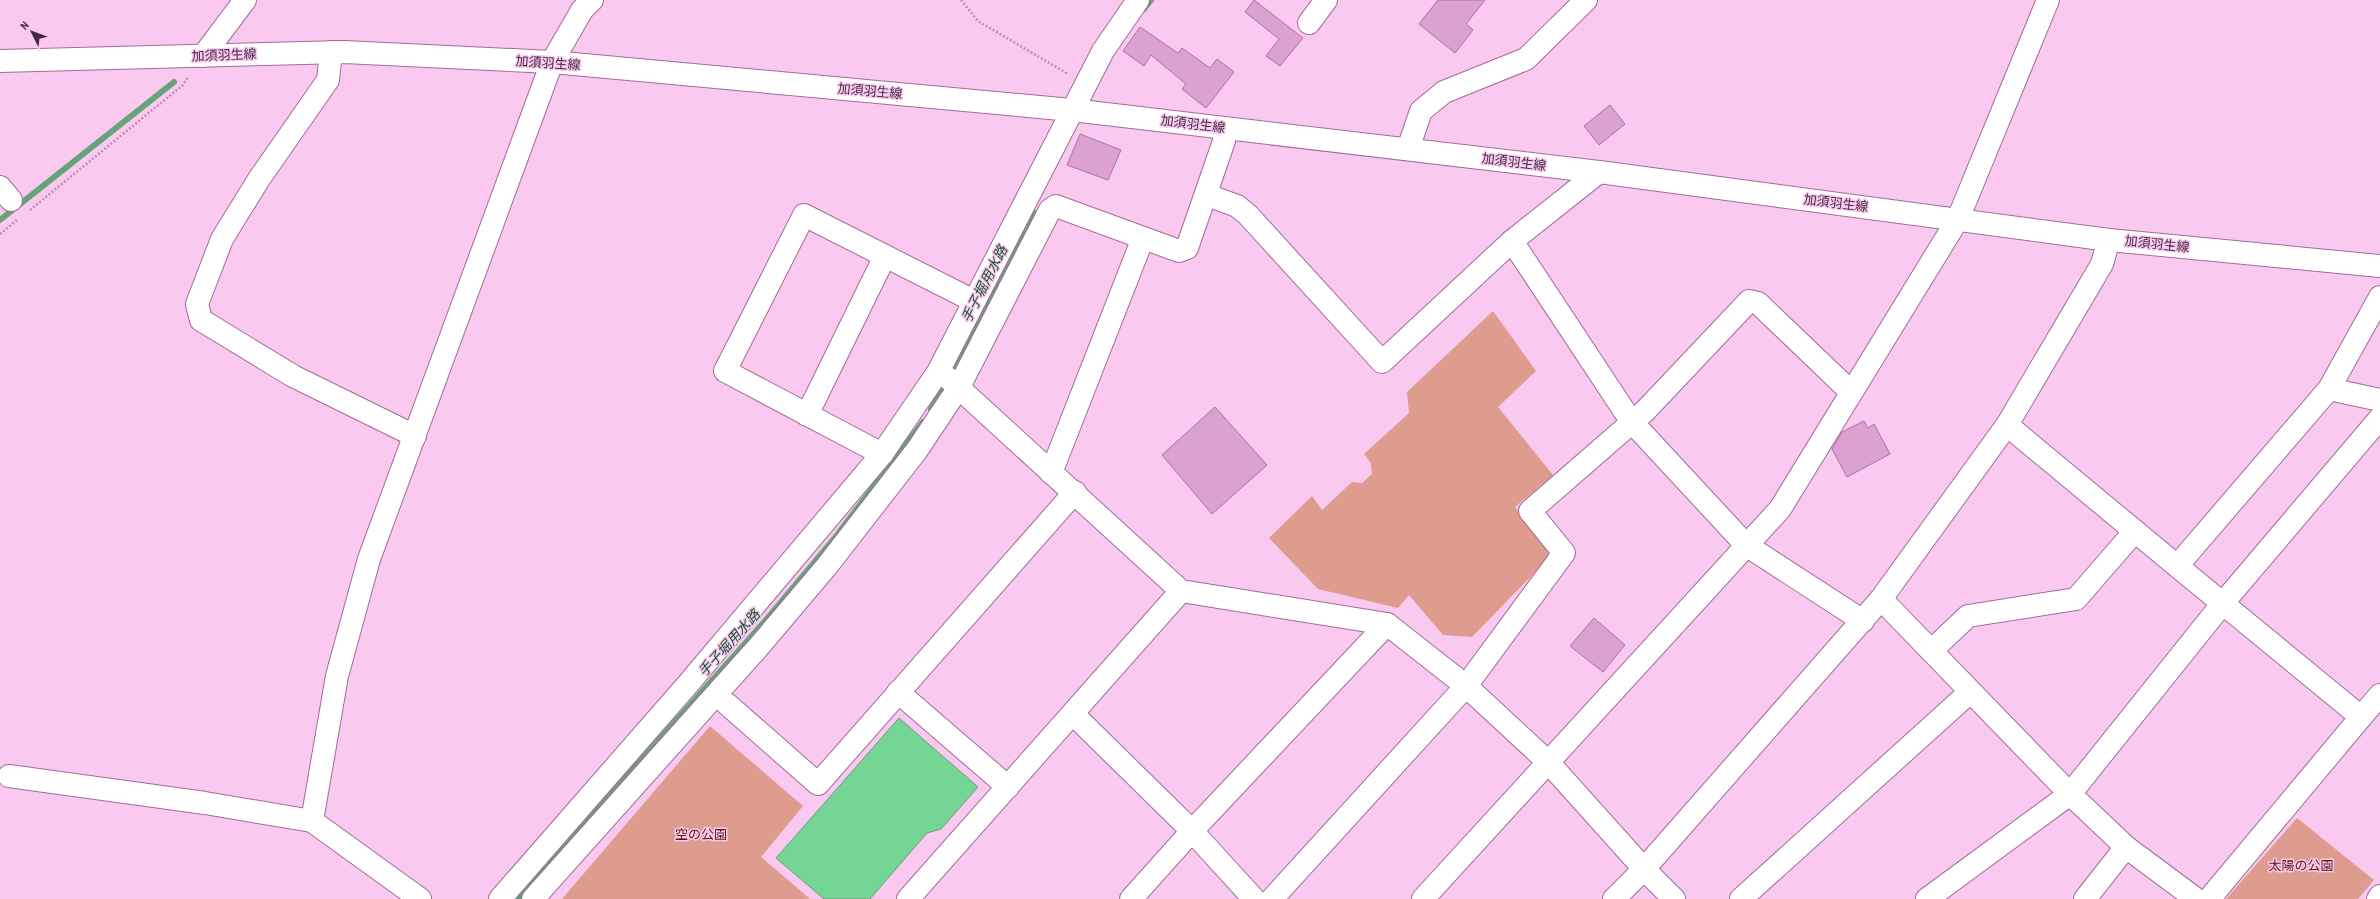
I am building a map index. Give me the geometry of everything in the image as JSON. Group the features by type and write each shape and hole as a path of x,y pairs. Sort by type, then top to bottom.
{"street":[{"path":"203,56 245,0"},
{"path":"312,821 337,676 369,559 552,62 582,10 592,0"},
{"path":"500,899 688,684 882,454 938,372 1103,51 1138,0"},
{"path":"1309,23 1326,0"},
{"path":"1408,149 1421,111 1444,92 1526,59 1586,0"},
{"path":"1423,899 1780,509 1958,218 2048,0"},
{"path":"331,52 328,80 259,179 222,239 197,304 198,309 201,320 293,376 415,436"},
{"name":"加須羽生線","path":"1,64 331,52 552,62 1072,110 1599,172 1958,218 2109,240 2380,266"},
{"path":"533,899 761,644 827,566 917,450 959,388 1050,210 1056,206 1180,251 1187,248 1207,195 1224,141 1225,128"},
{"path":"1207,195 1237,206 1248,215 1382,362 1512,241 1599,172"},
{"path":"882,454 725,371 804,215 974,301"},
{"path":"1051,473 1144,238"},
{"path":"1614,899 1644,869 1881,599 2007,425 2102,264 2109,240"},
{"path":"1512,241 1631,421 1746,545 1863,621"},
{"path":"807,415 885,256"},
{"path":"2177,566 2328,389 2380,297"},
{"path":"1272,899 1466,686 1564,553 1530,511 1631,421 1645,411 1749,300 1758,303 1851,392"},
{"path":"938,372 959,388 1051,473 1075,492 1181,590 1387,624 1466,686 1548,762 1644,869 1674,899"},
{"path":"2328,389 2380,400"},
{"path":"1927,899 2070,794 2223,603 2380,418"},
{"path":"2007,425 2361,717"},
{"path":"727,704 818,784 1075,492"},
{"path":"1931,651 1968,616 2076,599 2135,531"},
{"path":"908,899 1181,590"},
{"path":"1881,599 2070,794 2126,847 2196,899"},
{"path":"1131,899 1192,831 1387,624"},
{"path":"898,692 1008,787"},
{"path":"1741,899 1970,692"},
{"path":"2209,899 2380,695"},
{"path":"1073,714 1192,831 1254,899"},
{"path":"8,776 205,803 312,821 420,899"},
{"path":"2085,899 2126,847"}],"path":[{"path":"961,0 978,21 1086,84"},
{"path":"0,234 13,205 183,85 203,56"}],"green space":[{"path":"1493,311 1536,371 1498,407 1553,475 1515,507 1548,550 1549,558 1472,637 1443,635 1409,595 1398,608 1318,589 1269,538 1312,496 1322,510 1352,482 1362,483 1372,474 1371,463 1364,454 1409,413 1407,392"},
{"name":"空の公園","path":"710,726 803,806 761,857 810,899 562,899"},
{"name":"太陽の公園","path":"2297,818 2374,880 2358,899 2226,899"}],"shaded area":[{"path":"899,718 978,787 941,829 927,833 870,899 824,899 776,858"}],"building":[{"path":"1254,0 1303,38 1280,66 1266,56 1279,39 1245,12"},
{"path":"1438,0 1485,0 1466,24 1473,30 1455,53 1419,24"},
{"path":"1140,27 1178,53 1182,48 1210,68 1217,59 1234,72 1206,108 1182,89 1186,84 1151,55 1144,66 1123,51"},
{"path":"1610,105 1625,124 1599,145 1584,126"},
{"path":"1080,134 1121,150 1108,180 1067,165"},
{"path":"1215,407 1267,465 1212,514 1162,455"},
{"path":"1864,421 1868,428 1874,424 1890,454 1847,477 1832,449 1842,432"},
{"path":"1594,618 1625,645 1603,672 1570,646"}],"waterway":[{"name":"手子堀用水路","path":"1144,9 1151,0"},
{"path":"0,220 174,82"},
{"name":"手子堀用水路","path":"955,366 1034,213"},
{"name":"手子堀用水路","path":"931,409 942,391"},
{"name":"手子堀用水路","path":"517,899 767,619 834,539 923,422"}]}
